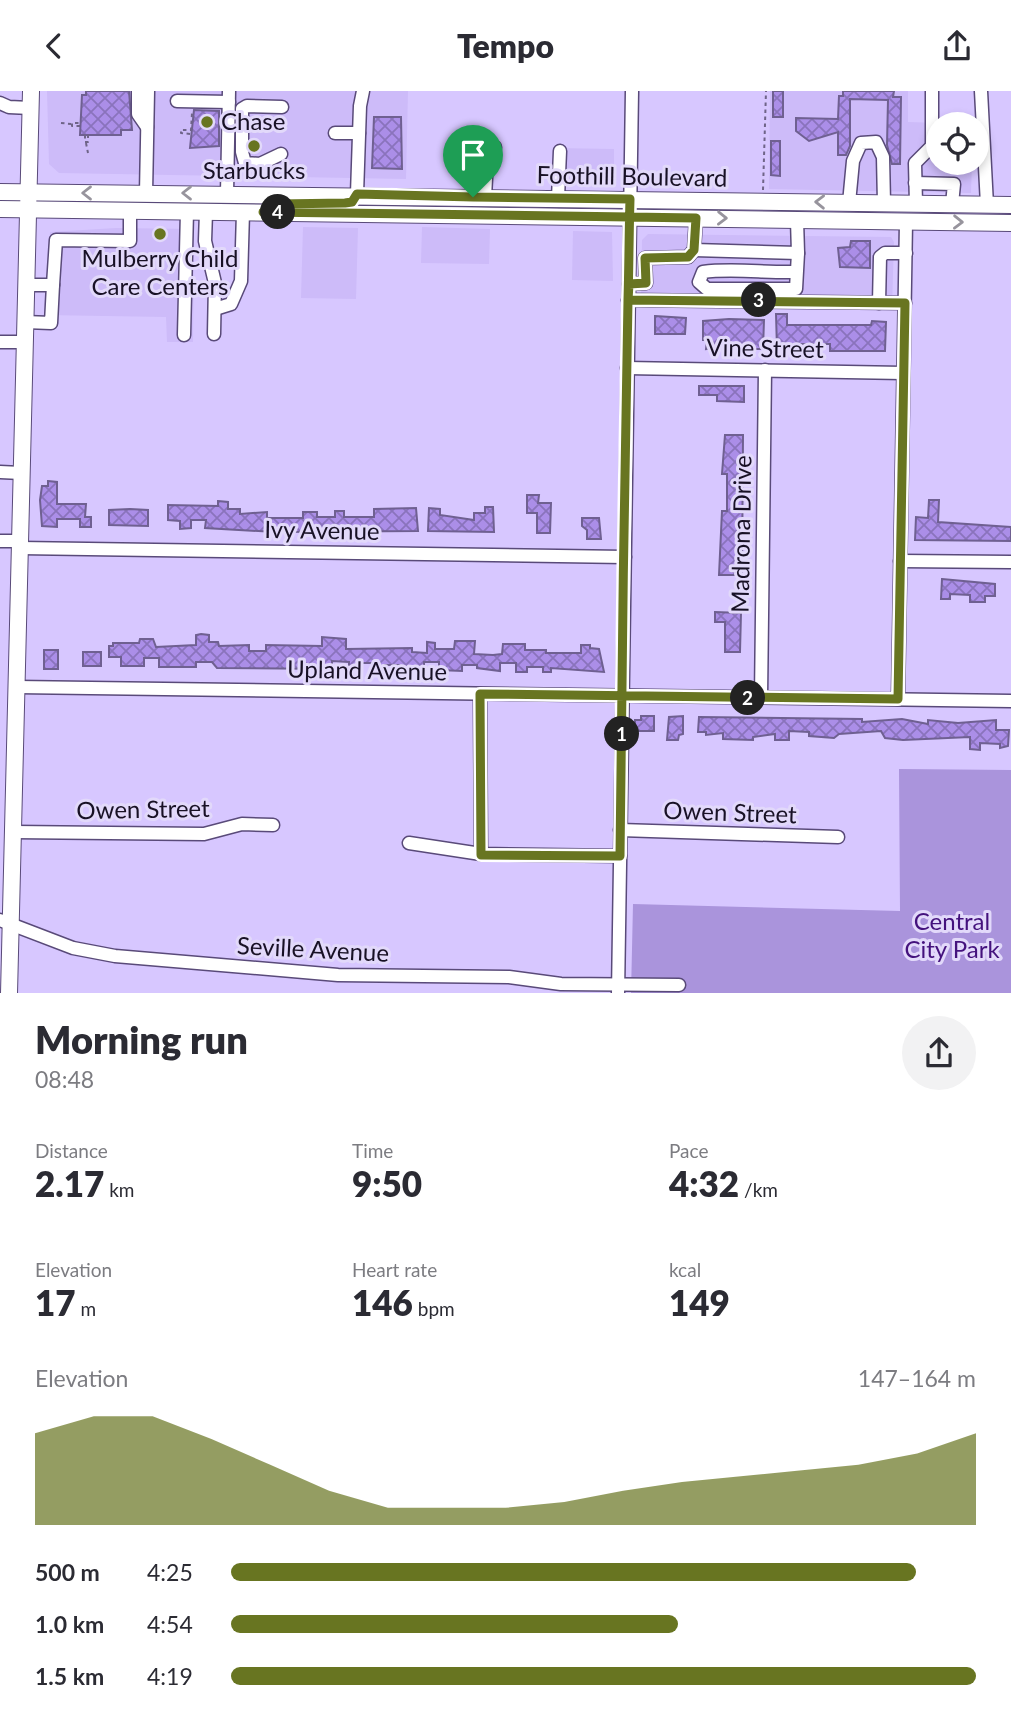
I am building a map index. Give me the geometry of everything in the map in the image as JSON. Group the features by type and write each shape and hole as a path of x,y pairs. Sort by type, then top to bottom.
{"main road":[{"path":"9,993 5,922 14,832 31,91"},
{"name":"Foothill Boulevard","path":"0,192 28,201 130,211 1011,223"},
{"name":"Foothill Boulevard","path":"0,209 28,201 146,193 1011,205"},
{"path":"263,212 278,204 352,202 357,194"}],"street":[{"path":"138,91 138,114 147,127"},
{"path":"146,193 148,91"},
{"path":"357,194 363,91"},
{"path":"618,989 632,91"},
{"path":"916,204 915,163 932,146 932,91"},
{"path":"981,91 987,205"},
{"path":"178,99 229,96 227,193"},
{"path":"0,103 9,107 30,108"},
{"path":"281,154 260,164 245,163 242,109 247,106 282,107"},
{"path":"335,134 359,133"},
{"path":"849,203 853,161 861,143 876,142 883,157 884,203"},
{"path":"468,146 495,146 487,160 479,197 474,160 468,146"},
{"path":"558,198 560,151"},
{"path":"915,183 954,184 952,204"},
{"path":"25,322 51,323 56,240 130,241 130,211"},
{"path":"184,335 187,211"},
{"path":"206,212 205,241 215,283 214,334"},
{"path":"215,309 231,304 239,292 243,263 243,212"},
{"path":"629,284 646,283 645,258 688,257 694,250 696,218"},
{"path":"795,272 758,274 718,270 703,272 699,282 707,289 796,289 797,220"},
{"path":"898,699 906,222"},
{"path":"694,250 798,253"},
{"path":"879,303 880,257 885,253 906,253"},
{"path":"26,285 53,285"},
{"path":"628,300 905,303"},
{"path":"0,342 25,342"},
{"name":"Vine Street","path":"627,368 903,373"},
{"name":"Madrona Drive","path":"761,698 765,370"},
{"path":"0,472 21,473"},
{"name":"Ivy Avenue","path":"0,541 20,545 625,557"},
{"path":"900,561 1011,562"},
{"name":"Upland Avenue","path":"17,687 1011,701"},
{"path":"480,694 481,855"},
{"name":"Owen Street","path":"14,832 204,834 242,824 273,825"},
{"name":"Owen Street","path":"620,830 838,837"},
{"path":"410,843 481,855 620,856"},
{"name":"Seville Avenue","path":"5,922 73,948 114,956 338,975 509,977 618,989 679,985"}],"path":[{"path":"763,202 766,91"},
{"path":"178,99 192,106 191,130 181,129 181,133 190,134"},
{"path":"61,123 80,125"},
{"path":"87,135 88,153"},
{"path":"87,142 95,143"}],"shaded area":[{"path":"47,91 408,91 406,179 59,173 49,164"},
{"path":"770,91 908,91 908,122 926,123 926,175 972,175 971,193 769,189"},
{"path":"555,148 614,149 614,175 605,183 554,182"},
{"path":"303,227 358,228 356,299 301,298"},
{"path":"422,227 490,229 489,264 421,263"},
{"path":"116,228 194,229 193,342 167,342 166,317 44,315 50,232"},
{"path":"573,231 612,232 613,281 572,280"},
{"path":"648,234 891,237 894,242 892,308 641,303 642,240"}],"green space":[{"name":"Central City Park","path":"899,769 1011,770 1011,993 631,993 633,904 900,911"}],"building":[{"path":"86,91 129,91 132,130 121,130 121,135 80,135 82,95 86,95"},
{"path":"773,91 783,91 783,117 773,117"},
{"path":"843,91 894,91 893,97 901,97 900,164 892,164 887,145 888,100 850,99 850,146 846,155 838,155 838,132 809,141 796,131 796,118 838,119 839,96 843,96"},
{"name":"Chase","path":"194,110 219,111 219,146 190,148"},
{"path":"374,117 401,117 402,169 372,168"},
{"path":"771,141 780,141 780,176 771,175"},
{"path":"851,241 870,241 870,268 840,267 838,248 850,247"},
{"path":"776,314 787,314 787,325 871,325 872,321 886,322 885,351 830,351 830,344 814,344 814,350 805,350 805,344 787,344 787,349 777,349"},
{"path":"655,316 686,318 685,334 655,334"},
{"path":"764,320 763,349 753,349 753,344 706,349 703,321"},
{"path":"699,386 744,386 744,402 717,401 717,395 699,395"},
{"path":"725,435 743,435 742,575 719,575 722,511 727,511 727,474 722,474"},
{"path":"48,481 57,482 57,504 86,504 85,517 91,517 91,527 80,527 80,519 57,519 57,527 42,526 40,500 42,486 48,486"},
{"path":"527,495 539,495 538,503 551,503 550,533 537,533 537,513 527,513"},
{"path":"929,500 939,500 938,522 1011,527 1011,541 915,540 916,517 928,518"},
{"path":"218,501 228,502 228,509 240,509 240,514 267,512 267,518 303,518 303,512 317,512 317,517 335,517 335,511 344,511 344,517 374,517 374,509 416,508 418,531 275,532 205,528 206,520 191,520 191,528 180,529 180,521 168,520 168,505 218,506"},
{"path":"485,507 493,507 494,532 428,531 429,508 440,509 440,515 474,520 474,513 485,513"},
{"path":"109,510 148,510 148,526 109,525"},
{"path":"582,518 599,518 601,539 587,539"},
{"path":"942,579 995,584 995,596 985,596 985,602 970,602 970,595 950,594 950,599 941,599"},
{"path":"715,612 741,613 740,652 725,652 725,622 715,622"},
{"path":"196,635 209,635 209,642 218,642 219,646 249,645 249,651 266,651 266,645 322,646 322,637 346,639 346,649 412,648 412,652 427,653 427,642 435,643 435,649 454,649 455,641 475,641 474,654 493,655 502,654 503,644 525,644 525,650 546,650 546,653 581,653 581,645 590,645 590,648 599,649 604,672 551,668 551,672 543,672 543,667 527,667 527,672 516,672 516,663 500,663 500,671 477,668 477,665 462,665 462,671 439,670 439,662 424,662 424,670 399,670 399,665 384,665 384,670 374,670 374,663 359,663 359,670 349,670 349,662 332,661 332,669 217,668 212,662 196,662 196,667 159,667 159,658 144,658 144,666 121,666 121,657 109,657 109,646 113,646 113,643 139,643 140,639 153,639 156,647 196,645"},
{"path":"44,650 58,650 58,669 44,669"},
{"path":"83,652 101,652 101,666 83,666"},
{"path":"641,716 654,716 654,731 635,731 635,720 641,720"},
{"path":"683,716 683,734 679,735 678,740 667,740 669,717"},
{"path":"699,717 862,719 862,722 902,719 928,724 928,720 958,723 996,720 996,730 1009,730 1008,746 1000,748 1000,744 980,743 980,750 970,749 970,737 903,740 885,738 881,731 839,734 834,738 789,731 789,740 775,740 775,734 753,737 753,740 723,739 723,733 706,735 706,732 698,732"}],"place":[{"name":"Chase","path":"207,122"},
{"name":"Starbucks","path":"254,146"},
{"name":"Mulberry Child Care Centers","path":"160,234"}],"route":[{"path":"473,197 357,194 352,202 278,204 263,212 485,216 630,217 643,217 696,218 694,250 688,257 645,258 646,283 629,284 628,300 905,303 898,699 622,695 480,694 481,855 620,856 620,830 622,695 628,300 629,284 629,231 630,217 630,199 473,197"}]}
